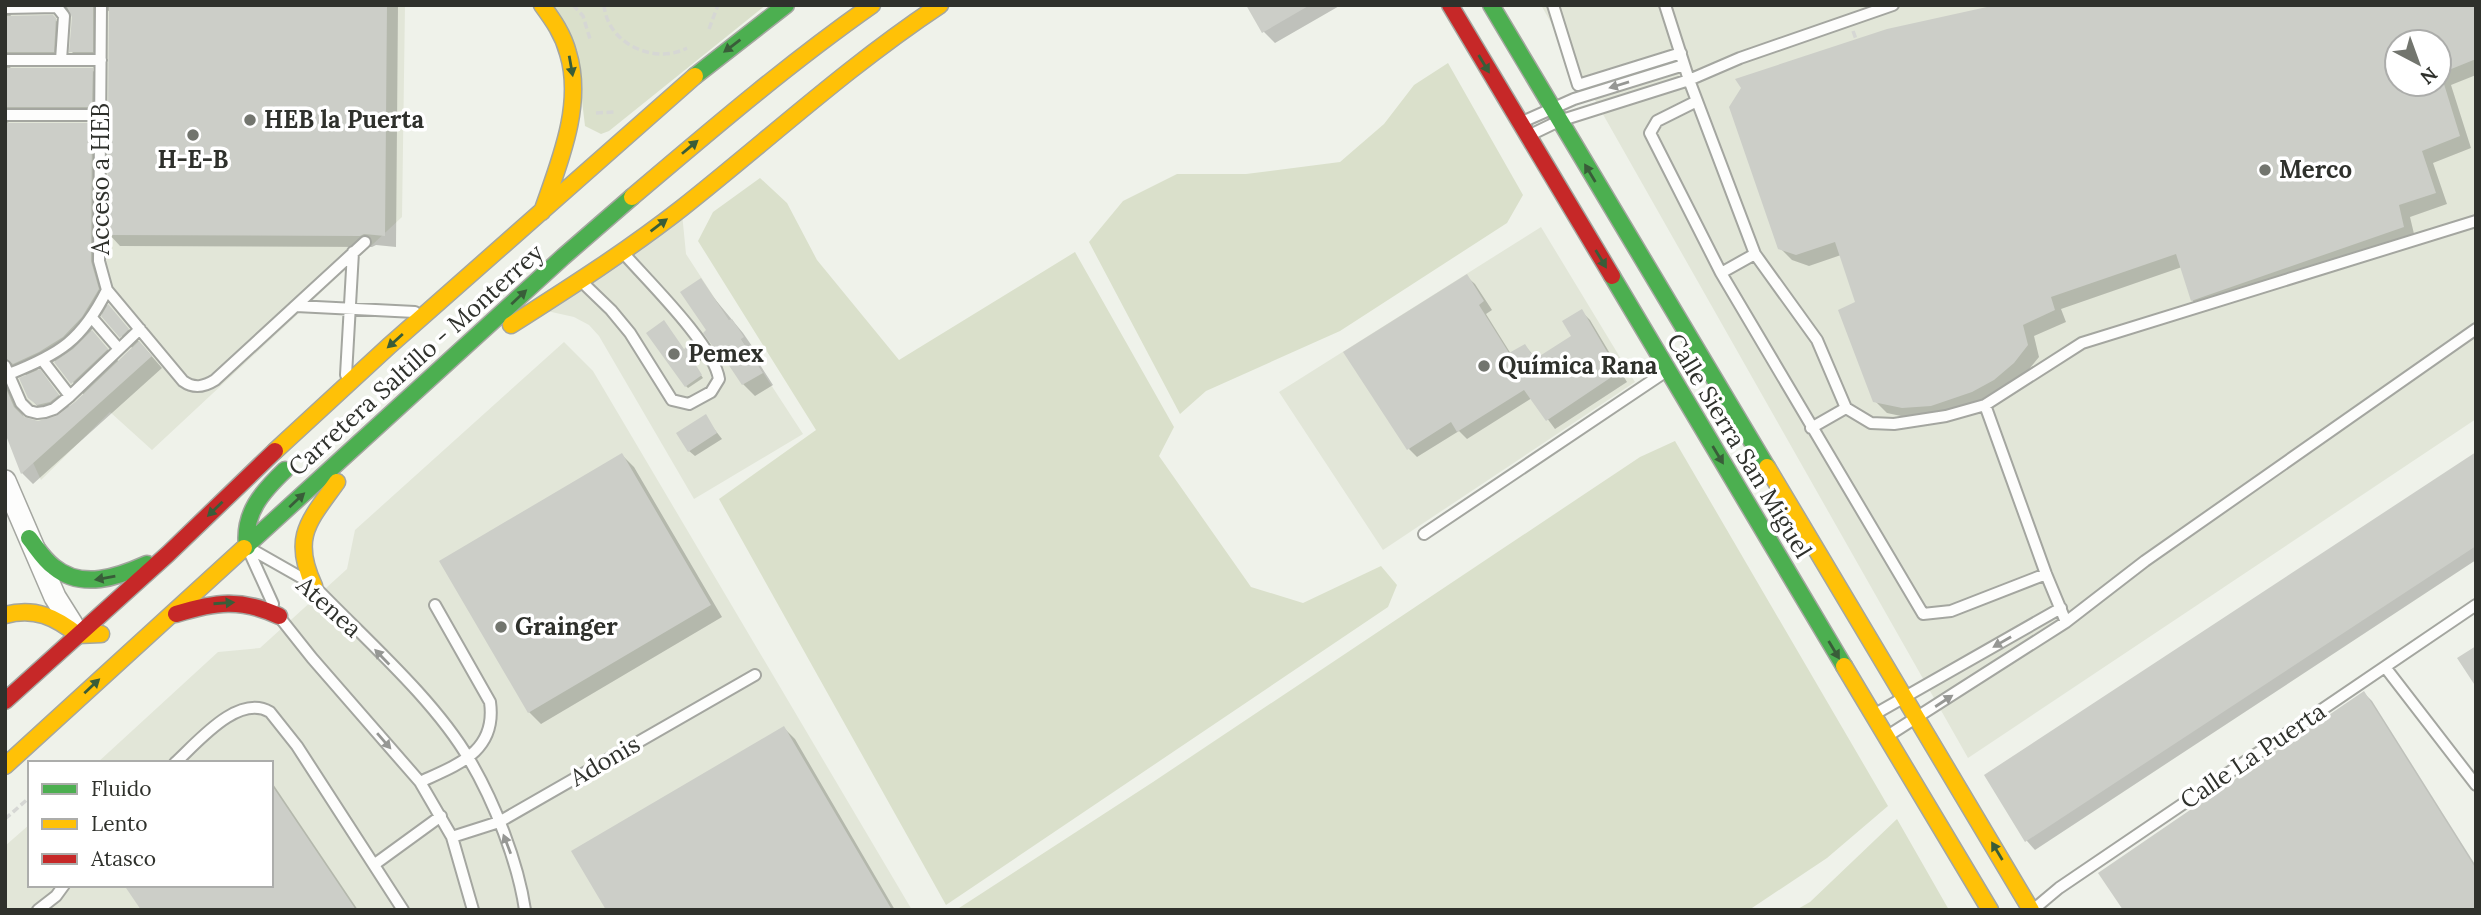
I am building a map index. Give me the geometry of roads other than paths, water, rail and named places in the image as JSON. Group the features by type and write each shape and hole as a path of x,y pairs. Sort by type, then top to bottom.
{"main road":[{"path":"542,5 554,19 570,57 573,103 563,152 542,212"},
{"name":"Carretera Saltillo - Monterrey","path":"5,701 78,645 124,593 172,562 261,464 428,312 667,100 727,49 786,5"},
{"name":"Carretera Saltillo - Monterrey","path":"5,766 563,257 754,93 812,47 872,5"},
{"path":"438,371 623,252 681,208 923,5"},
{"path":"850,67 940,5"},
{"name":"Calle Sierra San Miguel","path":"1450,5 1990,910"},
{"name":"Calle Sierra San Miguel","path":"1491,5 1689,341 2032,910"},
{"path":"472,294 515,237"},
{"path":"314,586 302,559 303,538 314,513 365,437"},
{"path":"214,556 247,547 245,530 253,506 269,485 298,458"},
{"path":"29,538 56,570 87,580 109,578 172,562"},
{"path":"5,615 20,611 38,612 59,620 78,645 229,601 257,606 279,615"},
{"path":"46,729 71,683"}],"street":[{"path":"5,481 78,645"}],"lane":[{"name":"Acceso a HEB","path":"101,5 99,261 107,290 183,381 193,386 209,384 296,306"},
{"path":"1553,5 1578,85 1681,53"},
{"path":"1665,5 1689,80 1755,254 1817,340 1846,408 1871,424 1894,424 1946,416 1985,405 2082,343 2476,221"},
{"path":"1555,114 1689,80 1740,58 1893,5"},
{"path":"5,8 57,7 63,12 61,60"},
{"path":"5,60 101,60"},
{"path":"1523,130 1555,114 1684,65"},
{"path":"1697,101 1657,121 1650,133 1721,273 1923,614 1951,611 2046,574"},
{"path":"5,115 101,115"},
{"path":"296,306 365,242"},
{"path":"345,388 353,252"},
{"path":"581,281 611,310 629,333 672,400 689,404 711,392 719,379 713,362 673,309 623,252"},
{"path":"1721,273 1755,254"},
{"path":"107,290 93,319 76,337 43,361 7,370 21,403 29,411 37,413 54,409 140,329"},
{"path":"296,306 350,313 363,309 428,312"},
{"path":"93,319 119,349"},
{"path":"1886,737 2066,622 2145,561 2476,329"},
{"path":"43,361 70,396"},
{"path":"1424,534 1667,370"},
{"path":"1985,405 2066,622"},
{"path":"1811,428 1846,408"},
{"name":"Atenea","path":"247,547 314,586 441,721 469,759 499,822 514,863 525,910"},
{"name":"Atenea","path":"247,547 279,615 312,658 420,782 452,837 473,909"},
{"path":"420,782 469,759 484,739 490,721 490,702 435,605"},
{"name":"Calle La Puerta","path":"2032,910 2059,888 2476,605"},
{"path":"1873,715 2061,608"},
{"path":"2385,667 2476,785"},
{"name":"Adonis","path":"452,837 499,822 755,675"},
{"path":"177,761 231,714 244,708 270,712 297,746 403,910"},
{"path":"375,864 441,816"},
{"path":"45,908 62,887"}],"place":[{"name":"HEB la Puerta","path":"250,120"},
{"name":"H-E-B","path":"193,135"},
{"name":"Merco","path":"2265,170"},
{"name":"Pemex","path":"674,354"},
{"name":"Química Rana","path":"1484,366"},
{"name":"Grainger","path":"501,627"}]}
